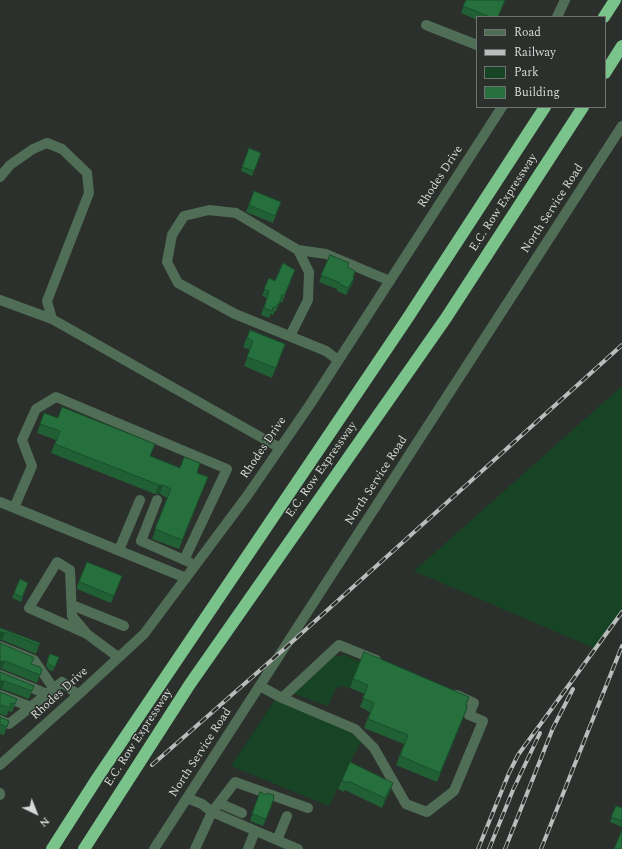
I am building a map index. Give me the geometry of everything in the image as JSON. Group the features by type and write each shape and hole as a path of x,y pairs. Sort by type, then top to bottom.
{"highway":[{"path":"605,16 615,0"},
{"path":"606,71 622,46"},
{"name":"E.C. Row Expressway","path":"52,849 102,771 407,319 544,108"},
{"name":"E.C. Row Expressway","path":"84,849 195,677 446,318 582,108"}],"street":[{"path":"558,16 565,0"},
{"path":"426,25 476,45"},
{"name":"Rhodes Drive","path":"0,765 144,634 247,496 280,448 501,108"},
{"name":"North Service Road","path":"154,849 622,126"},
{"path":"0,177 10,165 33,149 47,143 62,149 87,173 89,193 46,301 52,319"},
{"path":"338,360 326,351 236,314 178,283 167,262 172,235 184,216 209,210 236,213 298,250 326,254 390,280"},
{"path":"290,336 308,300 309,272 298,250"},
{"path":"0,300 52,319 280,448"},
{"path":"14,508 32,466 22,440 36,409 56,397 227,469 184,560"},
{"path":"119,550 140,500"},
{"path":"157,500 141,541 196,565"},
{"path":"0,502 186,578"},
{"path":"87,634 72,616 70,570 57,562 29,608 87,634 118,657"},
{"path":"72,605 124,626"},
{"path":"282,698 339,645 382,663"},
{"path":"0,646 34,660 50,691"},
{"path":"0,675 50,691"},
{"path":"0,720 9,724 62,682 78,695"},
{"path":"260,686 282,698 356,729 374,748 406,804 427,812 454,791 483,721 468,715 474,703 446,691"},
{"path":"0,695 31,707"},
{"path":"195,849 212,812 235,782 308,808"},
{"path":"187,798 202,804 212,812 298,849"},
{"path":"219,803 242,813"},
{"path":"277,840 287,816"},
{"path":"248,849 255,831"}],"green space":[{"path":"622,386 622,611 594,648 414,571 439,549"},
{"path":"345,655 361,662 350,688 342,686 336,688 328,706 292,693 333,657"},
{"path":"276,698 352,733 361,741 329,806 231,766"}],"building":[{"path":"466,0 505,0 498,16 488,16 463,6"},
{"path":"249,148 261,153 254,171 242,167"},
{"path":"254,191 281,202 275,216 249,205"},
{"path":"330,255 349,263 347,267 355,271 354,278 348,288 321,275"},
{"path":"283,263 295,270 284,296 282,295 279,304 277,304 276,308 273,307 272,311 264,308 269,291 264,289 269,278 275,281"},
{"path":"250,330 285,344 276,368 247,357 253,341 247,338"},
{"path":"62,407 155,444 150,456 180,468 184,457 200,463 197,473 208,477 182,540 155,529 171,489 55,444 60,431 40,424 44,413 58,418"},
{"path":"87,562 122,576 114,596 80,582"},
{"path":"20,579 28,583 22,597 14,593"},
{"path":"0,628 40,643 39,645 5,632 0,632"},
{"path":"0,643 33,657 34,658 31,664 40,667 42,670 40,675 5,661 0,662"},
{"path":"364,652 469,697 466,704 467,708 440,773 400,756 408,735 368,719 374,703 363,698 368,685 353,679"},
{"path":"50,654 59,657 55,667 50,665 47,661"},
{"path":"0,672 34,686 32,691 5,681 0,681"},
{"path":"0,692 17,699 15,704 11,703 10,708 2,705 0,707"},
{"path":"0,717 9,721 7,727 0,724"},
{"path":"350,762 393,783 385,798 348,781 348,783 342,780"},
{"path":"260,792 266,795 267,793 274,795 266,819 252,814"},
{"path":"616,806 622,808 622,821 611,817"},
{"path":"622,830 622,849 614,849"}],"railway":[{"path":"152,765 283,650 622,345"},
{"path":"478,849 509,773 518,755 622,612"},
{"path":"541,849 622,646"},
{"path":"505,849 553,728 573,689"},
{"path":"489,849 513,790 540,733"}]}
